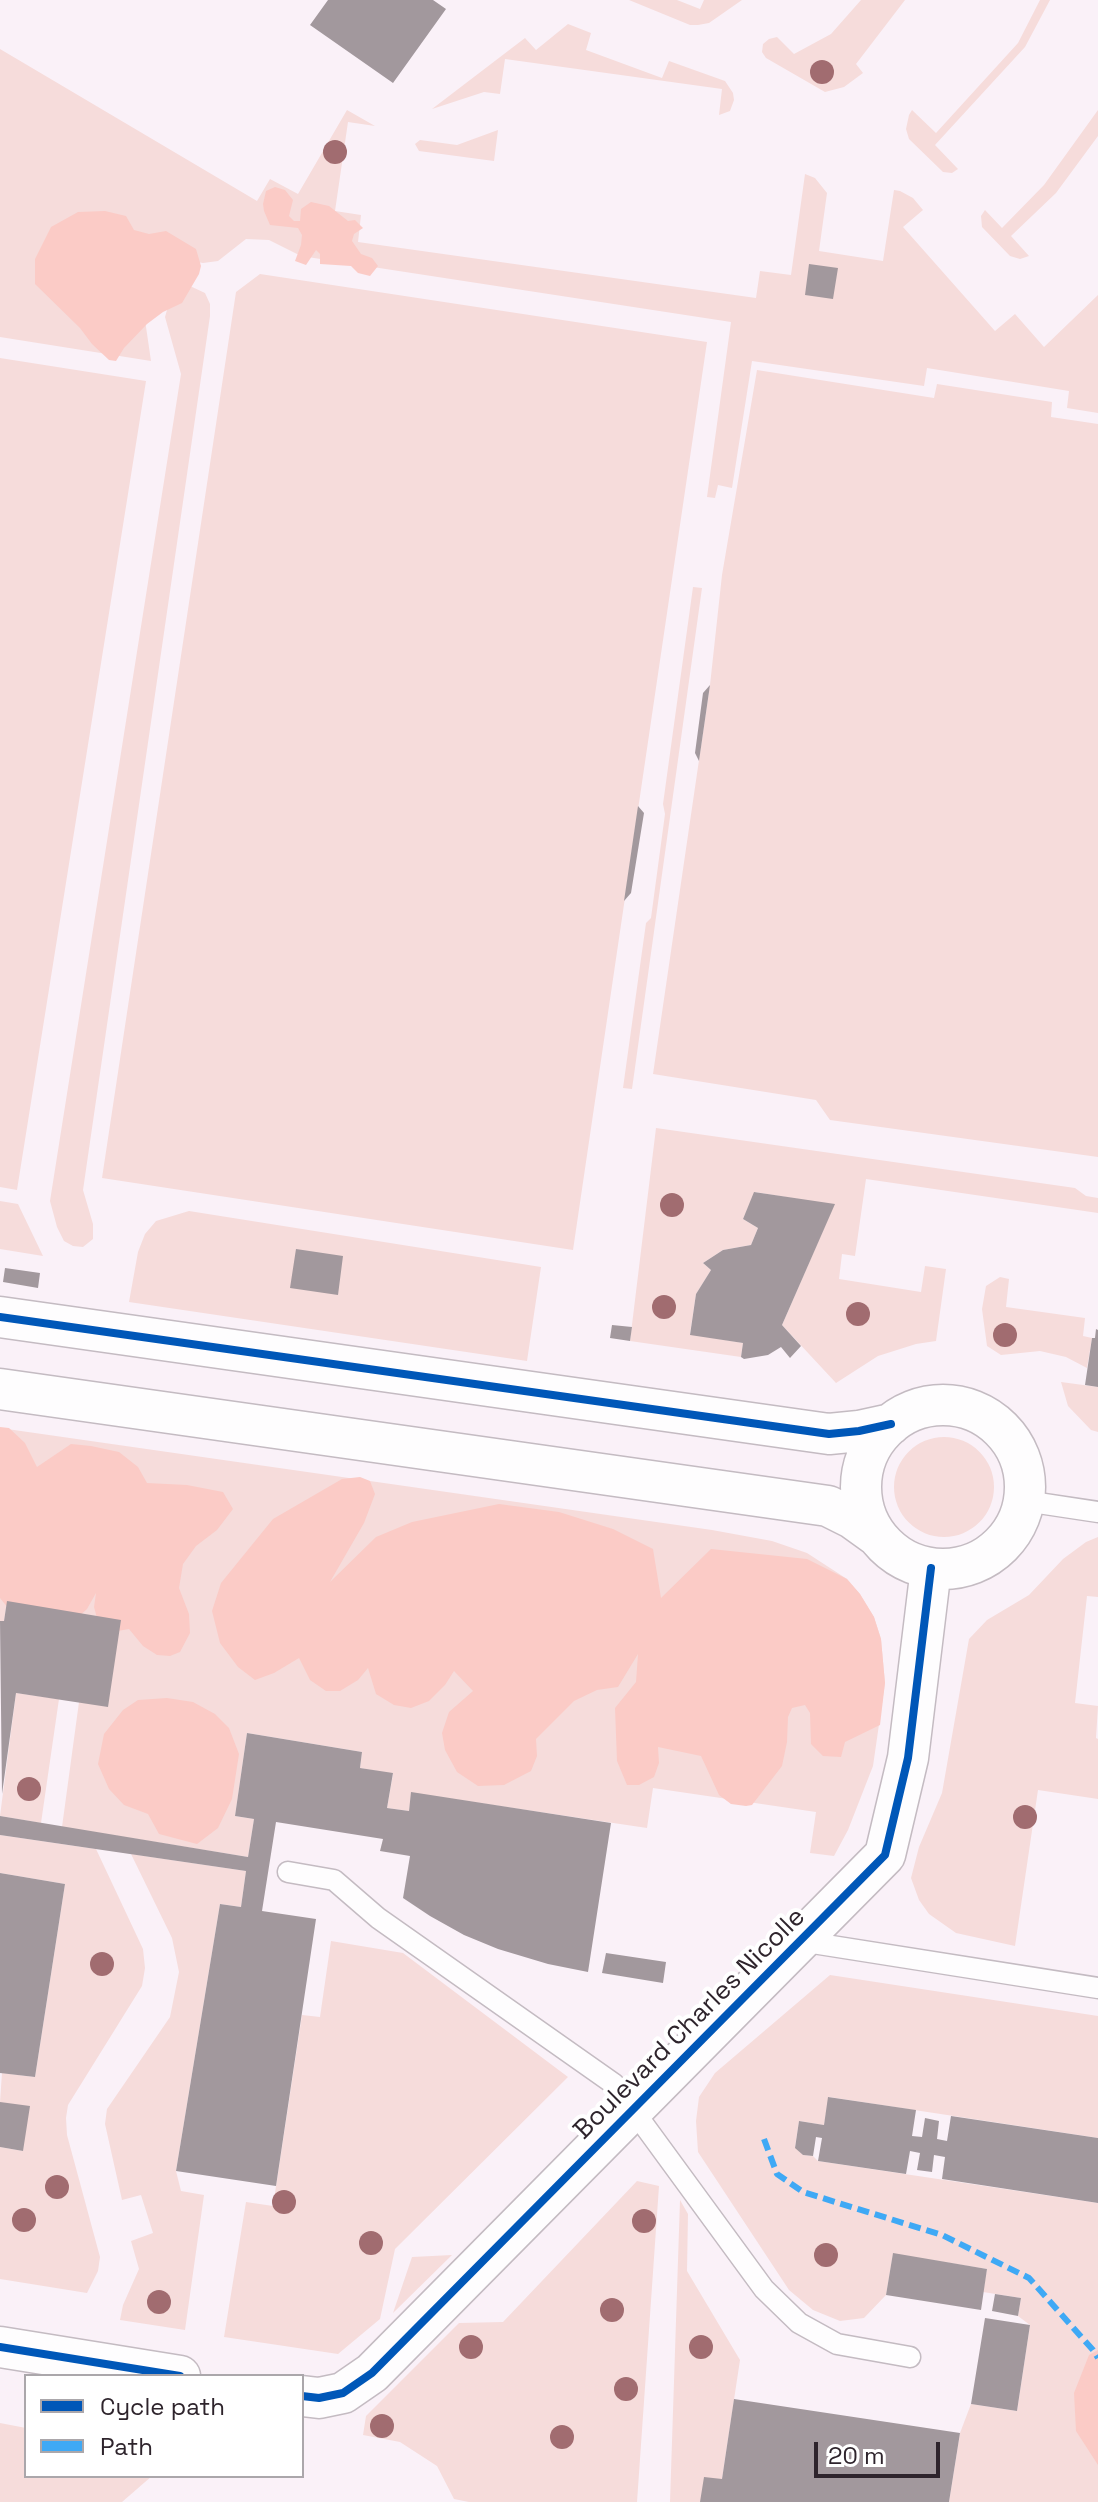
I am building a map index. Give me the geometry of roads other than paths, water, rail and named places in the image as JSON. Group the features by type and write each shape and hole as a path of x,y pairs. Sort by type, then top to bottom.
{"street":[{"path":"0,1317 829,1434 891,1424"},
{"path":"0,1389 828,1506 852,1518 905,1560 931,1568 951,1569 988,1556 1012,1532 1025,1501 1025,1477 1017,1450 1000,1427 976,1412 948,1405 926,1406 891,1424 871,1447 861,1478 862,1503 877,1536"},
{"name":"Boulevard Charles Nicolle","path":"304,2396 319,2398 343,2393 372,2373 885,1855 908,1758 931,1568"},
{"path":"0,2347 168,2374"}],"lane":[{"path":"1025,1501 1098,1512"},
{"path":"288,1872 334,1880 378,1918 614,2084 764,2289 799,2323 837,2344 910,2357"},
{"path":"800,1941 1098,1988"}]}
